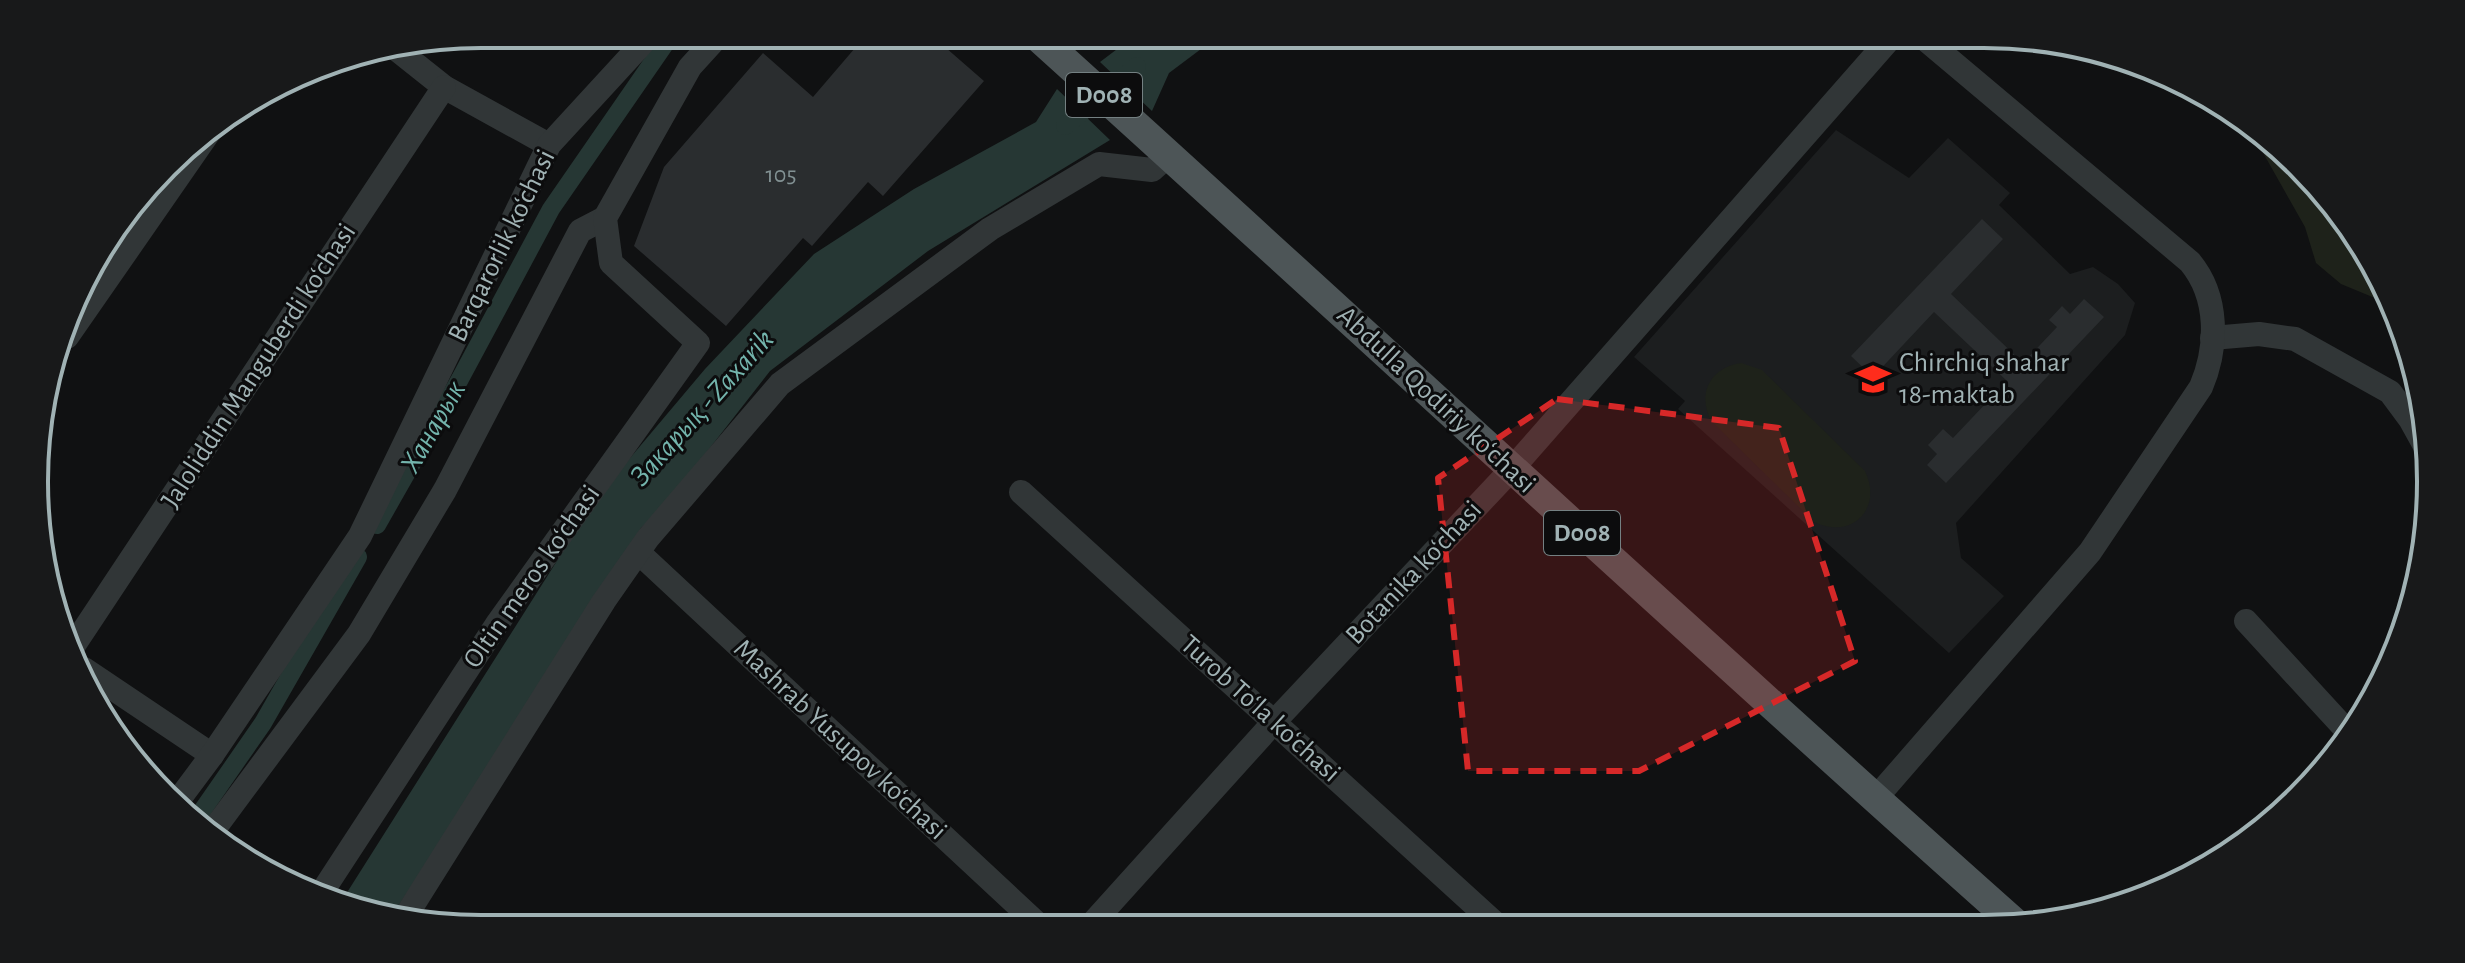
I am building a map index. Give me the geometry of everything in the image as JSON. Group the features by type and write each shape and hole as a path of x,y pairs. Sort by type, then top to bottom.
{"main road":[{"name":"Abdulla Qodiriy ko‘chasi","path":"1051,48 1511,470 2005,914"}],"street":[{"name":"Barqarorlik ko‘chasi","path":"182,795 360,536 549,145 638,48"},
{"path":"217,825 359,634 445,490 580,231 605,218 690,67 707,48"},
{"name":"Botanika ko‘chasi","path":"1100,915 1274,722 1511,470 1882,48"},
{"path":"1875,799 2090,552 2201,387 2212,338 2205,284 2190,262 1936,48"},
{"path":"404,55 444,87 549,145"},
{"name":"Jaloliddin Manguberdi ko‘chasi","path":"78,639 444,87"},
{"path":"410,909 604,601 648,538 780,384 990,229 1099,164 1152,170 1161,146"},
{"path":"80,318 187,164"},
{"name":"Oltin meros ko‘chasi","path":"326,886 497,624 698,343 611,263 605,218"},
{"path":"2212,338 2259,334 2295,339 2390,392 2413,424"},
{"name":"Turob To‘la ko‘chasi","path":"1021,492 1486,915"},
{"name":"Mashrab Yusupov ko‘chasi","path":"639,553 1028,915"},
{"path":"2246,621 2342,725"},
{"path":"95,676 212,755"}],"highlighted area":[{"path":"1557,399 1779,428 1855,661 1639,771 1468,771 1438,478"}],"shaded area":[{"name":"Chirchiq shahar 18-maktab","path":"1836,130 1909,178 1948,138 2010,193 1999,205 2070,274 2093,267 2118,284 2135,303 2125,335 1956,523 1961,558 2004,596 1949,653 1678,409 1685,401 1634,357"},
{"path":"2261,150 2290,175 2327,218 2359,265 2376,298 2341,284 2316,263 2305,227"},
{"path":"1741,363 1762,370 1865,471 1870,498 1867,509 1852,524 1828,527 1814,522 1711,421 1705,401 1709,383 1721,370"}],"water":[{"path":"1118,48 1202,48 1169,73 1152,111 1100,62"},
{"path":"1057,89 1110,140 928,251 770,371 670,499 641,528 515,729 398,907 346,893 598,496 705,369 814,254 914,189 1036,122"}],"building":[{"path":"855,48 946,48 984,81 883,196 868,182 812,246 803,238 726,326 634,246 664,167 763,53 813,97"},
{"path":"1982,219 2003,239 1951,294 2023,363 2057,327 2049,320 2062,306 2070,314 2084,299 2104,317 1946,483 1927,465 1937,454 1928,445 1943,429 1953,438 2007,381 1934,312 1873,377 1851,356"}],"waterway":[{"name":"Ханарык","path":"377,525 551,209 662,48"},
{"name":"Закарық - Zaxarik","path":"1065,126 1137,66"},
{"name":"Ханарык","path":"202,812 263,723 358,557"}],"place":[{"name":"Chirchiq shahar 18-maktab","path":"1873,379"}]}
